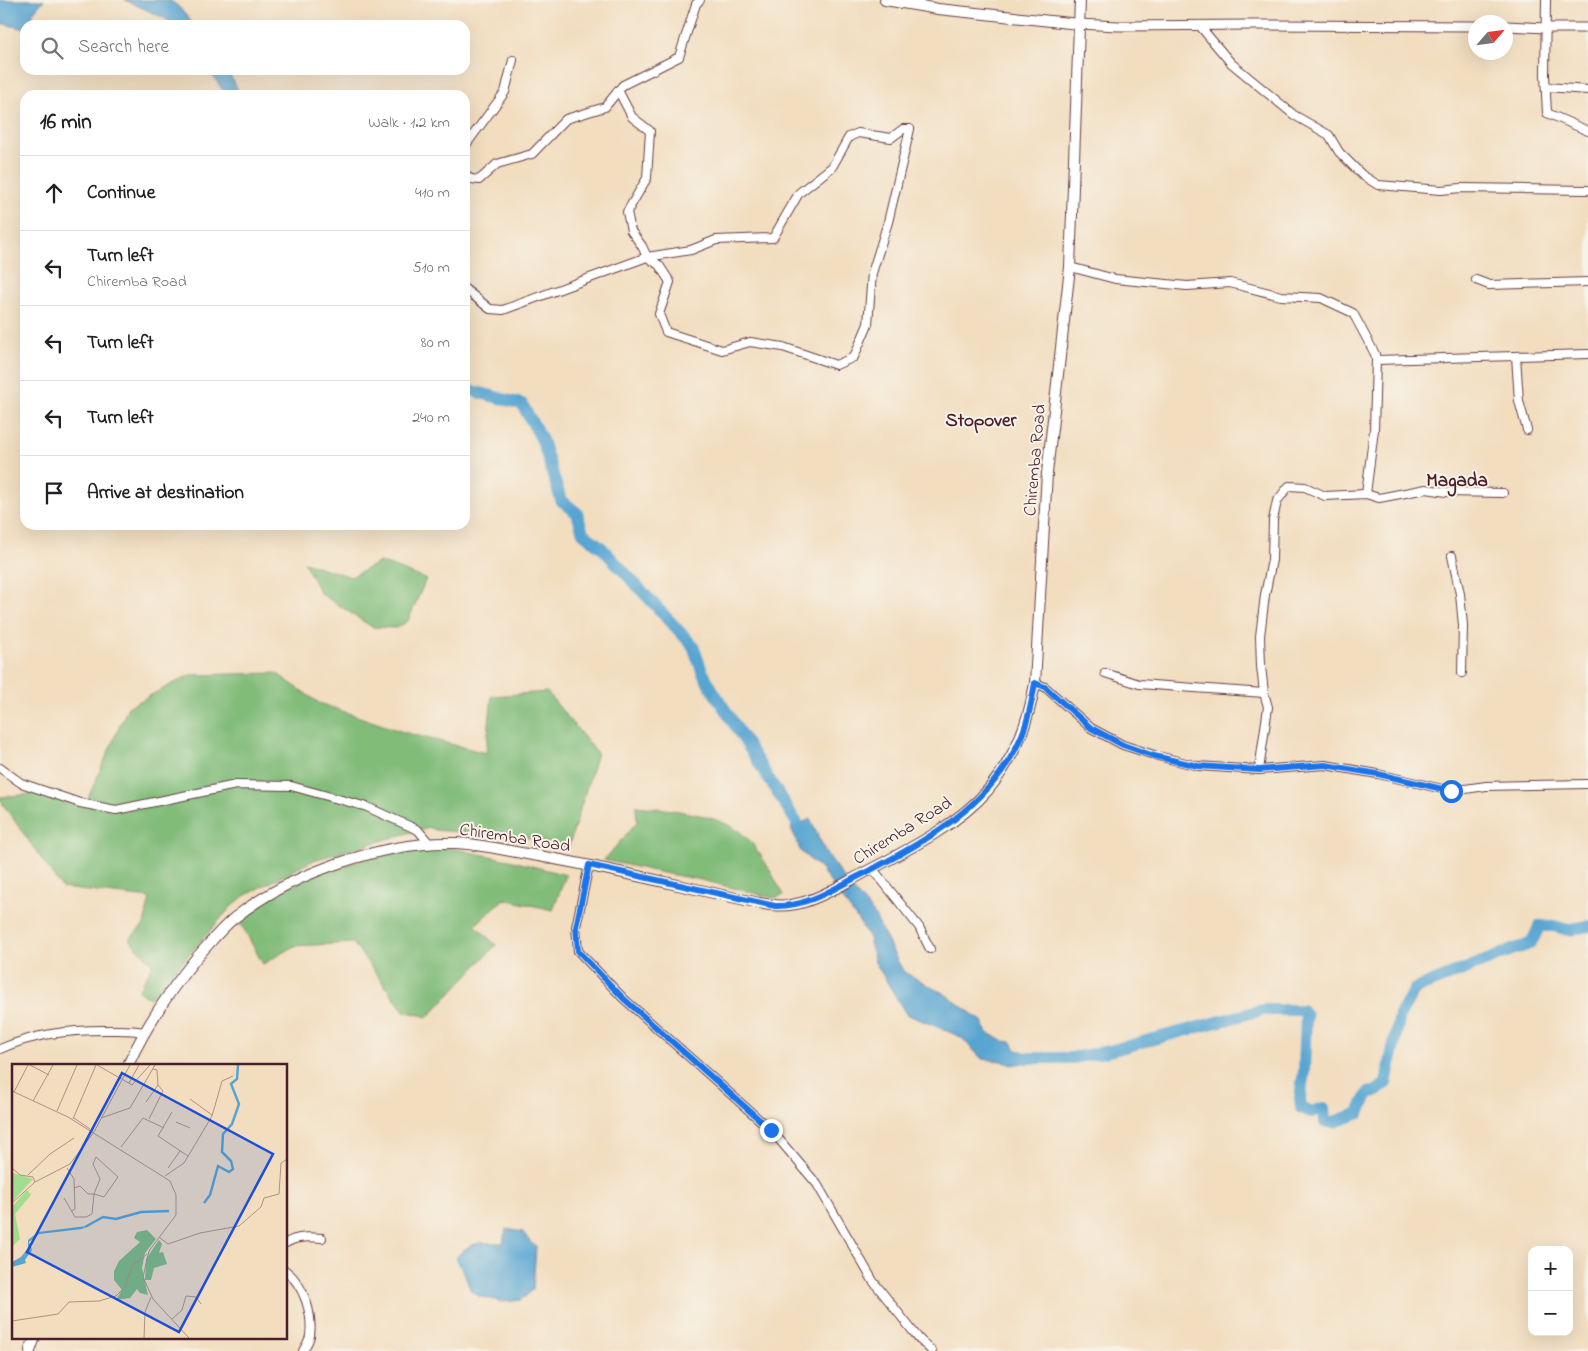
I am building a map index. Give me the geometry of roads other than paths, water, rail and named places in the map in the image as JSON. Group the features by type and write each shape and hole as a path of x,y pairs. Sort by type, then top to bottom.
{"main road":[{"path":"885,0 938,9 1079,24"},
{"name":"Chiremba Road","path":"128,1064 144,1032 181,978 217,934 263,898 339,862 430,844 455,843 483,846 589,865 775,906 784,906 804,902 830,892 873,869 944,827 977,801 987,790 1022,736 1035,683 1047,473 1070,267 1080,0"},
{"path":"30,1351 35,1338"}],"street":[{"path":"470,178 478,180 497,164 532,154 566,119 605,107 622,85 679,57 696,4 700,0"},
{"path":"1546,0 1545,75 1547,113 1588,131"},
{"path":"1079,24 1118,26 1468,26"},
{"path":"1199,25 1231,63 1294,115 1329,135 1339,152 1362,175 1378,185 1441,190 1461,188 1588,190"},
{"path":"1513,26 1588,28"},
{"path":"470,139 504,92 513,60"},
{"path":"1546,87 1588,90"},
{"path":"470,293 490,308 504,310 647,257 691,250 716,240 773,238 800,193 832,167 849,137 858,134 891,138 903,129 910,129 888,222 872,273 868,324 854,357 836,365 782,347 750,342 722,350 666,332 659,314 670,282 659,265 647,257 642,246 631,231 627,212 646,178 650,131 632,117 618,90"},
{"path":"1070,267 1115,279 1188,286 1230,283 1281,296 1321,298 1353,313 1375,354 1376,360 1374,430 1366,494"},
{"path":"1476,280 1489,284 1588,282"},
{"path":"1376,360 1588,354"},
{"path":"1516,356 1519,401 1527,430"},
{"path":"1259,770 1268,707 1264,693 1261,666 1260,636 1264,595 1272,560 1273,520 1277,501 1289,486 1305,486 1325,496 1366,494 1380,498 1426,489 1447,492 1503,493"},
{"path":"1452,556 1460,594 1462,673"},
{"path":"1105,673 1139,684 1264,693"},
{"path":"1035,683 1045,687 1091,728 1123,745 1154,756 1198,766 1259,770 1325,765 1378,774 1451,791 1486,786 1588,784"},
{"path":"0,768 21,784 80,803 116,810 236,785 291,786 367,806 418,830 430,844"},
{"path":"589,865 576,927 578,951 623,998 771,1130 817,1184 873,1281 919,1339 932,1351"},
{"path":"873,869 919,927 930,949"},
{"path":"0,1049 16,1042 60,1032 135,1030 144,1032"},
{"path":"288,1242 307,1237 322,1238"},
{"path":"288,1272 294,1277 310,1310 310,1338 303,1351"}],"water":[{"path":"0,0 44,0 32,14 36,20 20,20 20,28 0,23"},
{"path":"125,0 169,0 178,6 190,20 166,19"},
{"path":"212,75 230,75 238,90 223,90"},
{"path":"810,819 826,853 848,884 874,914 904,972 945,994 982,1021 988,1033 1003,1041 1012,1042 1023,1063 1011,1065 1002,1061 982,1059 961,1037 906,1014 875,962 869,938 862,926 820,868 801,852 791,828"},
{"path":"506,1229 523,1232 531,1243 536,1246 533,1290 521,1300 503,1302 479,1296 471,1291 456,1258 471,1245 503,1243"}],"waterway":[{"path":"470,390 522,404 542,440 561,500 577,513 583,533 602,548 693,646 702,671 712,689 807,839"},
{"path":"1003,1051 1026,1058 1072,1058 1109,1051 1262,1010 1302,1010 1306,1015 1304,1071 1300,1098 1301,1108 1311,1112 1324,1108 1325,1122 1334,1122 1359,1113 1368,1093 1377,1091 1386,1083 1400,1015 1415,989 1526,946 1534,938 1539,926 1554,926 1568,930 1588,926"}],"district":[{"name":"Stopover","path":"981,419"},
{"name":"Magada","path":"1457,479"}]}
